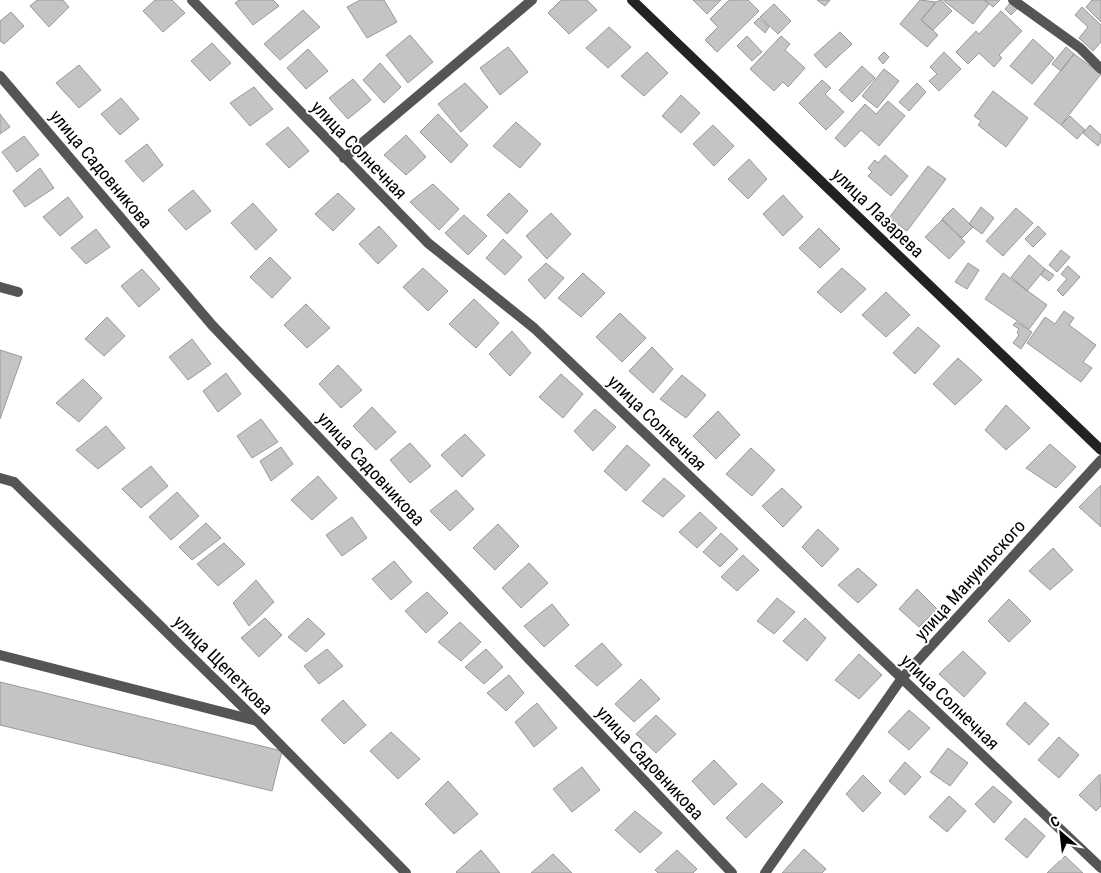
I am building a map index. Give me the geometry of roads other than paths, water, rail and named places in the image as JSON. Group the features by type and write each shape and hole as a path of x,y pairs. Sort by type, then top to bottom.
{"street":[{"name":"улица Солнечная","path":"192,0 428,243 534,328 1101,868"},
{"path":"344,158 532,0"},
{"name":"улица Лазарева","path":"632,0 1101,450"},
{"path":"1013,0 1080,48 1101,69"},
{"name":"улица Садовникова","path":"0,76 212,325 732,873"},
{"path":"0,287 18,292"},
{"name":"улица Мануильского","path":"765,873 902,678 1101,460"},
{"name":"улица Щепеткова","path":"0,478 14,482 257,721 406,873"},
{"path":"0,655 257,721"}]}
